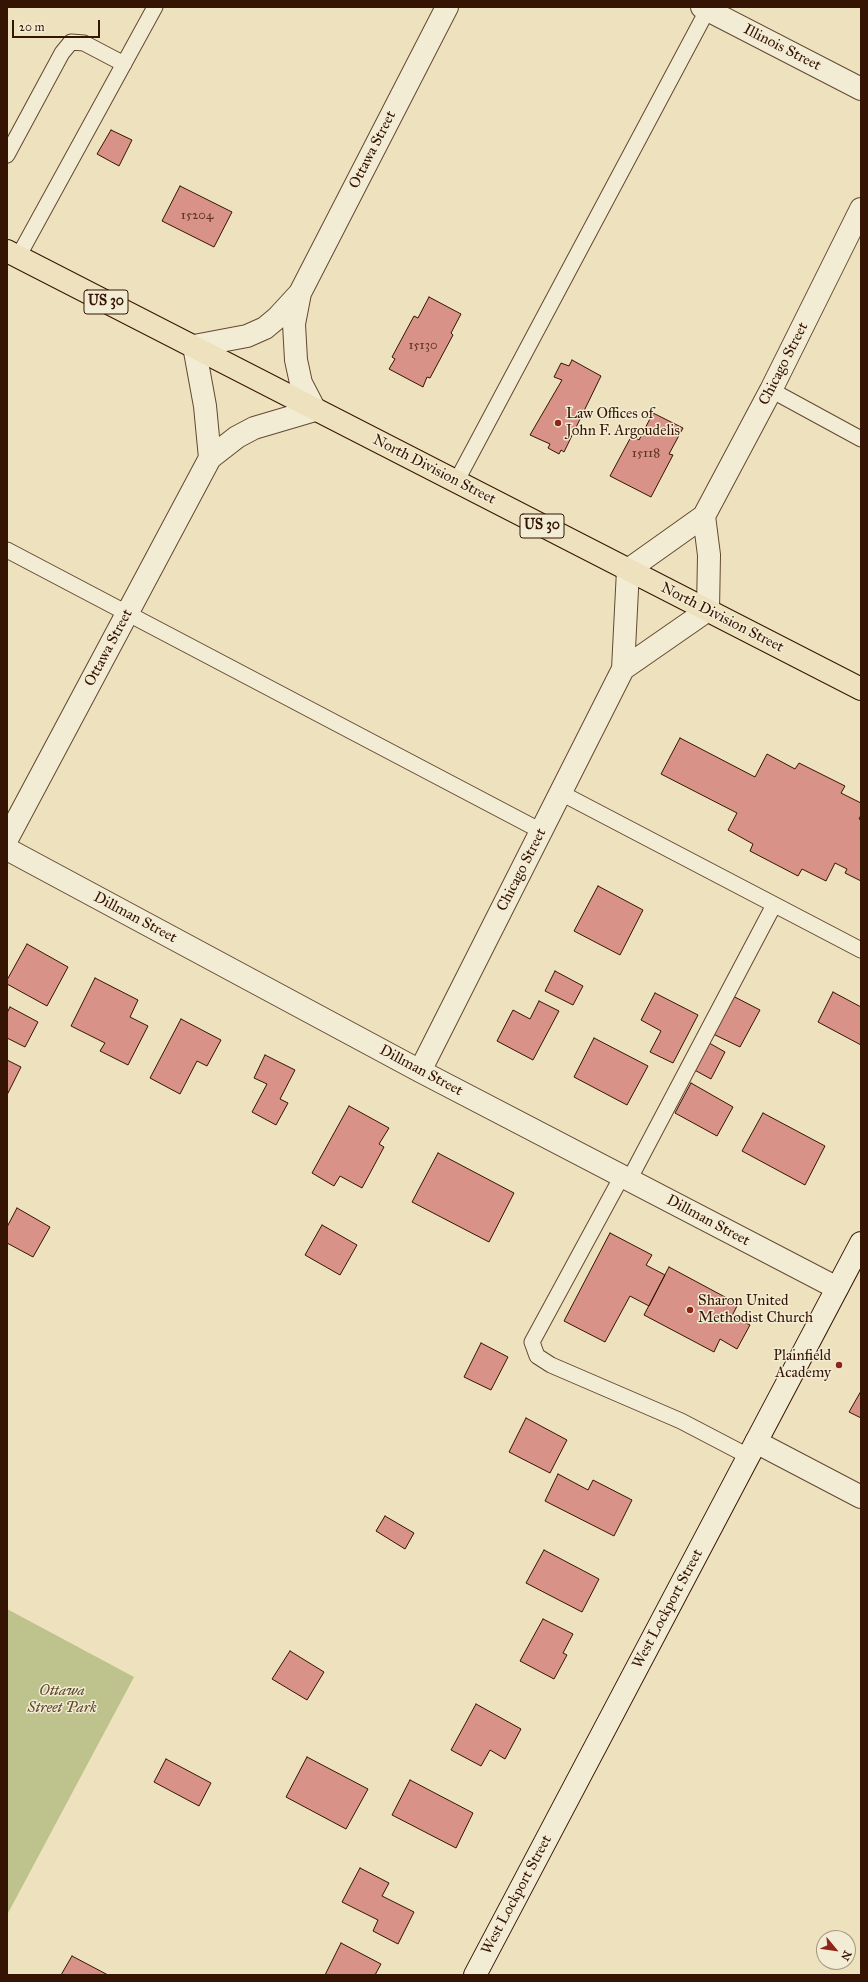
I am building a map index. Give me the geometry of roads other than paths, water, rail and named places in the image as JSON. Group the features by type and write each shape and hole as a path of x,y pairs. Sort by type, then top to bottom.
{"main road":[{"name":"North Division Street","path":"13,254 861,689"}],"street":[{"name":"Ottawa Street","path":"194,346 247,336 265,328 277,318 300,292 447,7"},
{"name":"Illinois Street","path":"706,8 861,89"},
{"name":"Chicago Street","path":"420,1071 624,668 628,570 704,516 771,390 861,209"},
{"name":"Ottawa Street","path":"7,839 210,458 238,437 254,428 315,410 301,383 296,360 294,324 300,292"},
{"path":"194,346 205,406 210,458"},
{"path":"704,516 709,555 708,610"},
{"name":"Chicago Street","path":"624,668 708,610"},
{"name":"Dillman Street","path":"7,849 420,1071 837,1288"},
{"name":"West Lockport Street","path":"475,1975 861,1243"},
{"path":"752,1449 861,1497"}],"lane":[{"path":"13,254 124,64 155,7"},
{"path":"456,482 706,8"},
{"path":"7,155 62,53 71,42 84,43 124,64"},
{"path":"771,390 861,439"},
{"path":"7,550 128,612 396,756 541,831"},
{"path":"561,793 861,950"},
{"path":"752,1449 551,1366 537,1356 532,1342 626,1178 774,905"}],"place":[{"name":"Law Offices of John F. Argoudelis","path":"558,423"},
{"name":"Sharon United Methodist Church","path":"690,1310"},
{"name":"Plainfield Academy","path":"839,1365"}],"park label":[{"name":"Ottawa Street Park","path":"62,1700"}]}
